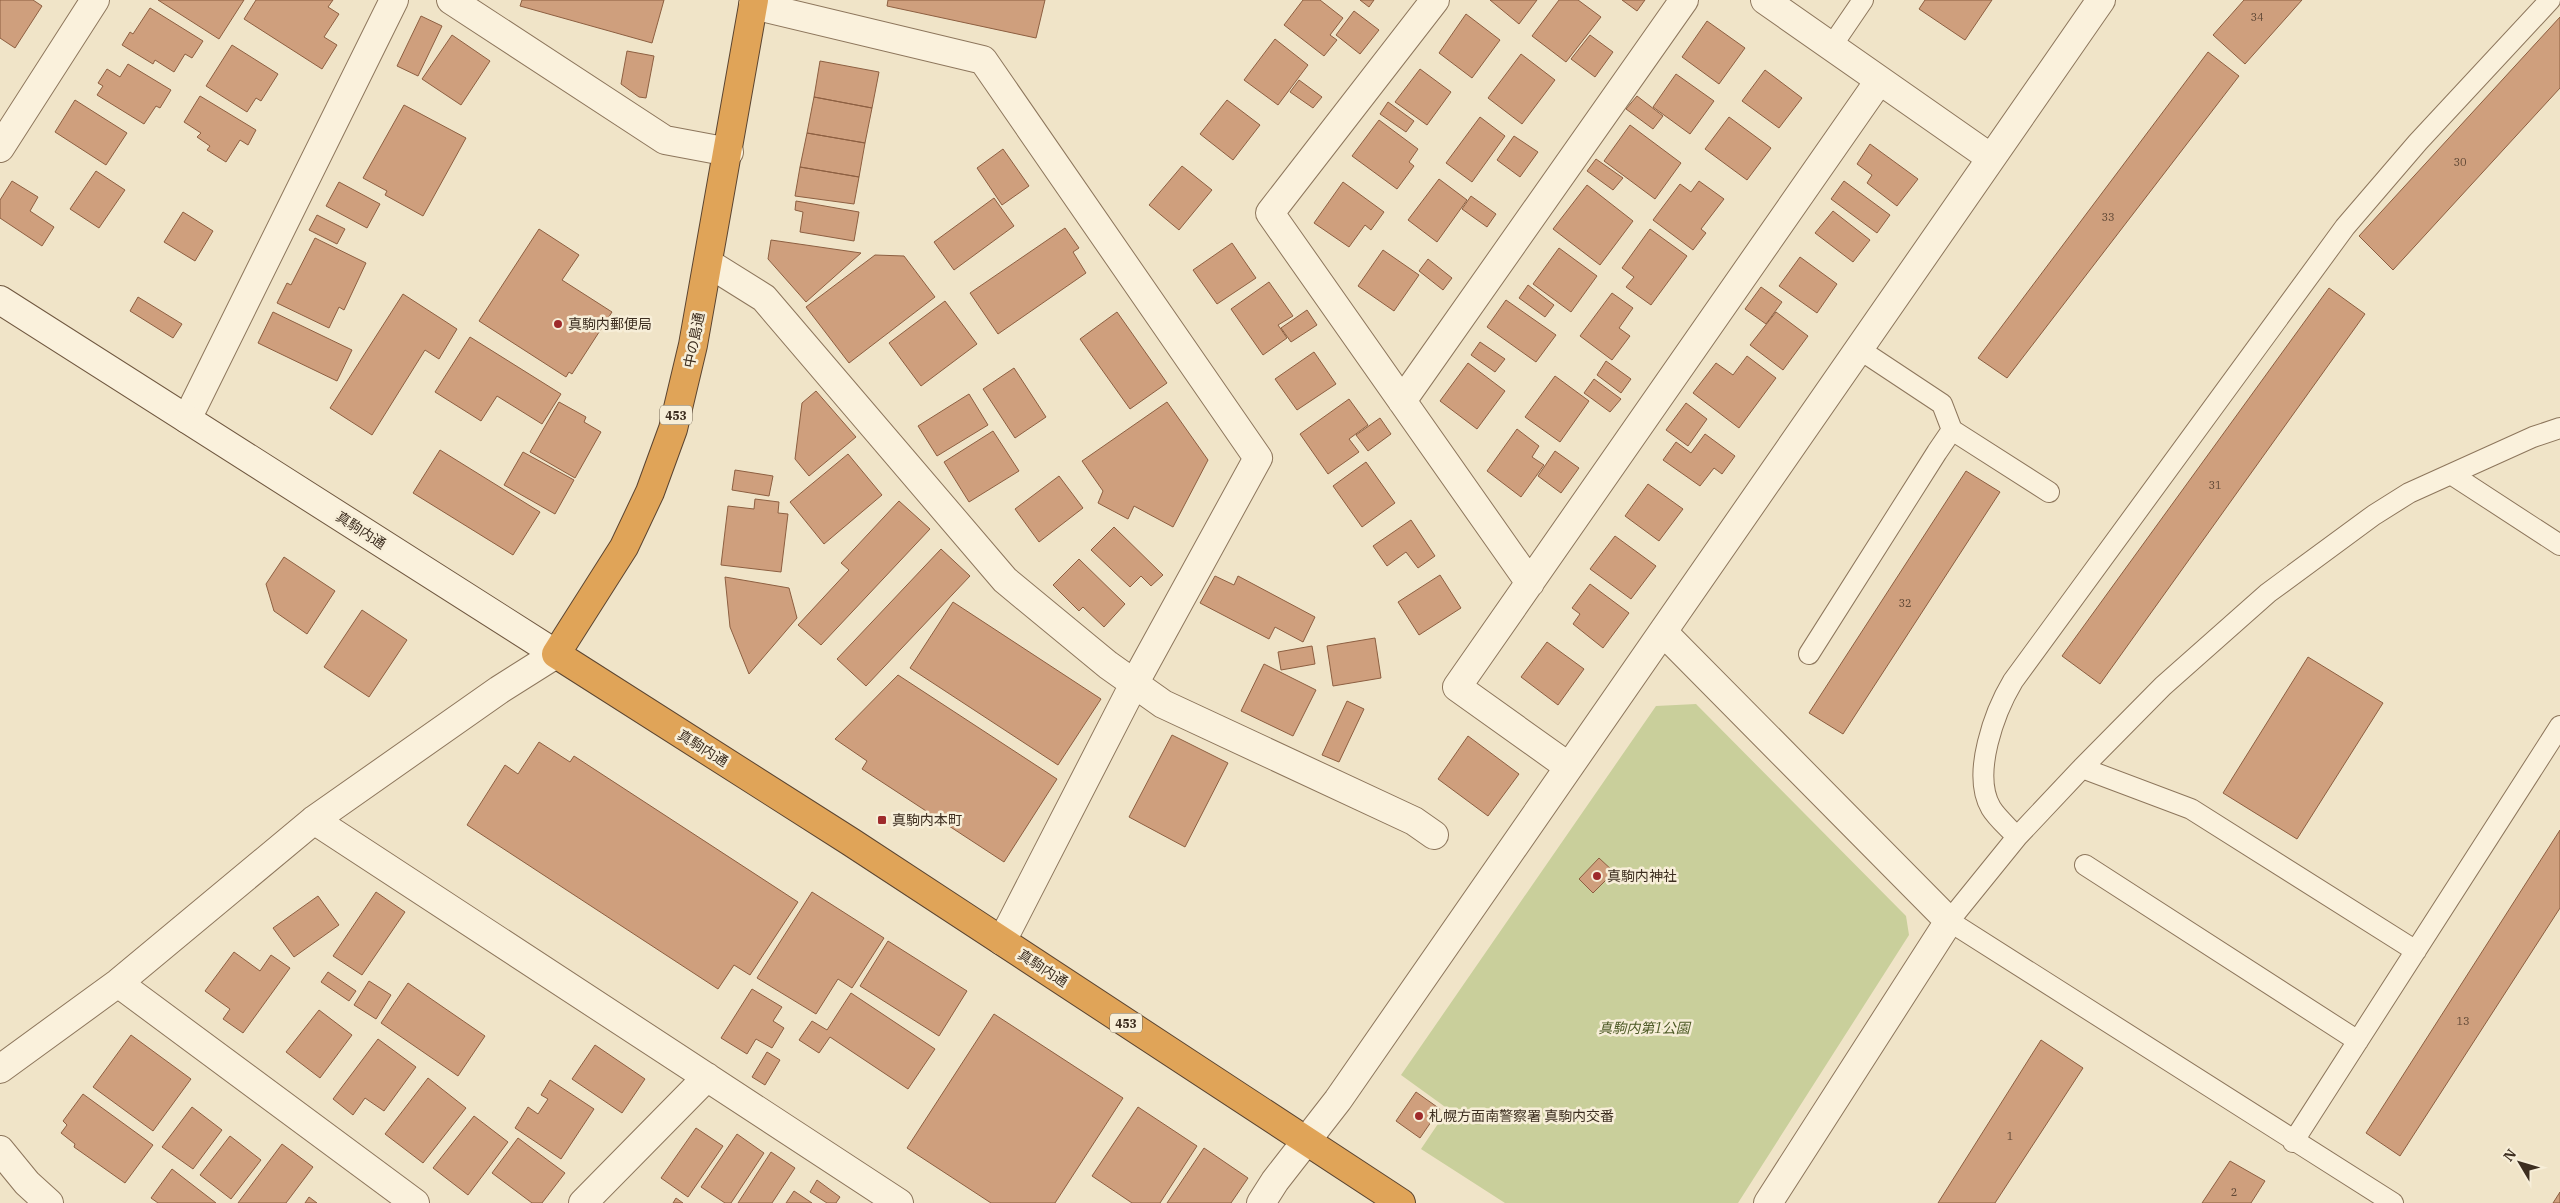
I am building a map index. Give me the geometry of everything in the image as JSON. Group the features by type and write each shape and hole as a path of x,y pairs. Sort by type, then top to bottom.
{"highway":[{"name":"中の島通","path":"556,654 624,547 662,462 687,372 729,152 753,2"},
{"name":"真駒内通","path":"556,654 1002,941 1401,1203"}],"street":[{"path":"0,148 95,0"},
{"path":"187,419 394,0"},
{"path":"451,0 665,140 729,152"},
{"path":"1435,0 1270,213 1530,583"},
{"path":"1402,401 1684,0"},
{"path":"1765,0 1991,158"},
{"path":"1261,1203 1338,1100 2101,0"},
{"path":"753,2 983,60 1258,458 1134,684 1002,941"},
{"path":"1569,767 1457,687 1879,81"},
{"path":"708,263 764,298 1005,580 1134,684 1163,704 1414,821 1434,835"},
{"name":"真駒内通","path":"0,300 556,654"},
{"path":"1664,632 1949,920 1768,1203"},
{"path":"0,1069 118,983 314,820 499,690 556,654"},
{"path":"314,820 899,1203"},
{"path":"118,983 416,1203"},
{"path":"583,1203 707,1077"},
{"path":"0,1150 28,1183 49,1203"}],"lane":[{"path":"1832,47 1863,0"},
{"path":"2017,837 1991,808 1987,796 1984,773 1987,744 1992,723 2001,701 2013,682 2344,227 2418,142 2550,0"},
{"path":"1859,349 1942,404 1952,430 2049,492"},
{"path":"2393,1203 2294,1142 1949,920 2017,837 2082,768 2163,686 2268,593 2374,515 2409,493 2533,437 2560,428"},
{"path":"1809,654 1952,430"},
{"path":"2451,474 2560,545"},
{"path":"2294,1142 2560,726"},
{"path":"2082,768 2191,809 2416,952"},
{"path":"2085,865 2358,1041"}],"green space":[{"name":"真駒内第1公園","path":"1696,704 1906,916 1909,935 1738,1203 1505,1203 1421,1149 1448,1109 1401,1075 1656,706"}],"building":[{"path":"0,0 33,0 42,6 15,48 0,38"},
{"path":"158,0 244,0 219,39"},
{"path":"256,0 333,0 328,7 339,14 324,37 337,45 322,69 244,19"},
{"path":"522,0 664,0 652,43 520,6"},
{"path":"888,0 1045,0 1036,38 887,6"},
{"path":"1303,0 1320,0 1343,18 1330,35 1337,40 1324,56 1284,25"},
{"path":"1360,0 1374,0 1369,7"},
{"path":"1490,0 1537,0 1519,24"},
{"path":"1559,0 1578,0 1601,17 1566,62 1532,36"},
{"path":"1622,0 1645,0 1637,11"},
{"path":"1925,0 1992,0 1965,40 1919,9"},
{"path":"2244,0 2302,0 2245,64 2213,35"},
{"path":"150,8 203,41 192,58 185,54 174,72 155,60 153,64 122,45 130,32 133,34"},
{"path":"1354,11 1379,30 1360,54 1336,35"},
{"path":"1466,14 1500,40 1472,78 1439,53"},
{"path":"421,16 442,26 418,76 397,66"},
{"path":"2560,17 2560,88 2393,270 2359,236"},
{"path":"1707,21 1745,48 1719,84 1682,57"},
{"path":"452,35 490,61 461,105 422,79"},
{"path":"1590,35 1613,52 1595,77 1571,59"},
{"path":"1275,39 1308,65 1278,105 1244,80"},
{"path":"232,45 278,74 261,101 256,98 247,112 206,86"},
{"path":"627,51 654,56 646,98 639,97 621,84"},
{"path":"2208,52 2239,76 2007,378 1978,358"},
{"path":"1521,54 1555,80 1522,124 1488,98"},
{"path":"820,61 879,72 872,108 814,97"},
{"path":"128,64 171,90 160,108 156,106 144,124 97,95 103,86 98,83 107,69 120,77"},
{"path":"1420,69 1451,92 1427,125 1395,102"},
{"path":"1765,70 1802,98 1779,128 1742,101"},
{"path":"1676,74 1714,101 1690,134 1653,107"},
{"path":"1299,80 1322,97 1313,108 1290,92"},
{"path":"200,96 256,130 248,145 240,140 226,162 207,150 210,146 197,137 201,133 184,122"},
{"path":"1637,96 1663,116 1653,129 1626,109"},
{"path":"814,97 872,108 865,143 807,133"},
{"path":"75,100 127,133 106,165 55,132"},
{"path":"1227,100 1260,125 1233,160 1200,134"},
{"path":"1388,102 1414,121 1406,132 1380,114"},
{"path":"404,105 466,138 423,216 385,195 387,191 363,178"},
{"path":"1480,117 1505,136 1472,182 1446,163"},
{"path":"1729,117 1771,148 1747,180 1705,149"},
{"path":"1379,120 1418,149 1409,162 1414,166 1397,189 1352,156"},
{"path":"1630,125 1681,163 1655,199 1604,161"},
{"path":"807,133 865,143 859,177 800,167"},
{"path":"1514,136 1538,152 1520,177 1497,160"},
{"path":"1870,144 1918,179 1897,206 1867,183 1872,175 1857,164"},
{"path":"1003,149 1029,186 1002,205 977,168"},
{"path":"1596,159 1623,178 1613,190 1587,171"},
{"path":"1182,166 1212,190 1179,230 1149,205"},
{"path":"800,167 859,177 854,204 795,196"},
{"path":"96,171 125,190 99,228 70,209"},
{"path":"1439,179 1467,200 1437,242 1408,220"},
{"path":"12,181 38,197 30,211 54,227 42,246 0,218 0,200"},
{"path":"1699,181 1724,199 1701,229 1706,233 1693,250 1653,220 1680,184 1691,192"},
{"path":"1844,181 1890,215 1877,233 1831,199"},
{"path":"339,182 380,204 367,228 326,206"},
{"path":"1343,182 1384,212 1371,230 1365,225 1349,247 1314,223"},
{"path":"1587,185 1633,221 1600,265 1553,229"},
{"path":"1471,196 1496,214 1487,227 1462,209"},
{"path":"994,198 1014,226 954,270 934,242"},
{"path":"796,201 859,212 854,241 800,232 803,212 795,210"},
{"path":"1833,211 1870,240 1853,262 1815,233"},
{"path":"183,212 213,231 195,261 164,242"},
{"path":"317,215 345,229 337,244 309,230"},
{"path":"1065,228 1079,248 1073,252 1086,273 998,334 970,293"},
{"path":"539,229 579,255 562,280 612,312 572,374 569,372 566,377 479,321"},
{"path":"1650,229 1687,256 1651,305 1626,287 1634,277 1622,268"},
{"path":"315,238 366,263 344,310 339,307 329,328 277,303 287,283 291,285"},
{"path":"771,240 861,253 806,302 768,259"},
{"path":"1232,243 1256,278 1217,304 1193,270"},
{"path":"1559,248 1597,276 1571,312 1533,284"},
{"path":"1383,250 1419,275 1394,311 1358,286"},
{"path":"875,255 904,256 935,297 849,363 806,307"},
{"path":"1800,257 1837,284 1817,313 1779,286"},
{"path":"1428,259 1452,278 1443,290 1419,271"},
{"path":"1269,282 1293,316 1278,325 1287,338 1263,355 1231,309"},
{"path":"1528,285 1554,305 1545,317 1519,298"},
{"path":"1761,287 1782,302 1766,324 1745,309"},
{"path":"2329,288 2365,314 2100,684 2062,656"},
{"path":"1612,293 1633,308 1619,328 1630,336 1612,360 1580,336"},
{"path":"403,294 457,329 439,359 425,350 372,435 330,408"},
{"path":"138,297 182,324 173,338 130,311"},
{"path":"1506,300 1556,335 1536,362 1487,327"},
{"path":"945,301 977,344 921,386 889,343"},
{"path":"1307,310 1317,325 1291,342 1281,328"},
{"path":"273,312 352,350 337,381 258,343"},
{"path":"1117,312 1167,383 1130,409 1080,339"},
{"path":"1776,312 1808,336 1783,370 1750,345"},
{"path":"470,337 561,394 542,424 497,396 481,421 435,392"},
{"path":"1480,342 1505,359 1495,372 1471,355"},
{"path":"1314,352 1336,384 1297,410 1275,379"},
{"path":"1747,356 1776,378 1739,428 1693,393 1716,363 1733,375"},
{"path":"1606,361 1631,379 1621,393 1597,375"},
{"path":"1468,363 1505,391 1477,429 1440,401"},
{"path":"1014,368 1046,417 1015,438 983,389"},
{"path":"1555,376 1589,401 1560,442 1525,417"},
{"path":"1594,379 1621,399 1610,412 1584,393"},
{"path":"816,391 856,437 809,476 795,459 802,403"},
{"path":"969,394 988,425 937,456 918,426"},
{"path":"1349,399 1368,425 1349,439 1359,452 1328,474 1300,434"},
{"path":"559,402 586,417 584,422 601,432 575,478 530,452"},
{"path":"1167,402 1208,460 1173,527 1134,506 1128,519 1098,503 1103,491 1082,461"},
{"path":"1686,403 1707,419 1688,446 1666,430"},
{"path":"1380,418 1391,434 1368,451 1356,435"},
{"path":"1517,429 1539,446 1532,457 1544,465 1521,497 1487,471"},
{"path":"993,431 1019,471 969,502 944,462"},
{"path":"1705,434 1735,456 1722,474 1714,468 1700,486 1663,460 1676,442 1691,453"},
{"path":"440,450 540,512 513,555 413,493"},
{"path":"1555,451 1579,468 1561,493 1538,476"},
{"path":"523,452 574,480 555,514 504,485"},
{"path":"848,454 882,495 824,544 790,502"},
{"path":"1366,462 1395,503 1362,527 1333,486"},
{"path":"735,470 773,476 769,496 732,490"},
{"path":"1966,471 2000,492 1843,734 1809,713"},
{"path":"1059,476 1083,508 1039,542 1015,509"},
{"path":"1648,484 1683,509 1659,541 1625,516"},
{"path":"755,499 779,502 778,513 788,514 781,572 721,565 728,506 754,509"},
{"path":"899,501 930,529 821,645 798,625 849,570 841,563"},
{"path":"1411,520 1435,556 1418,568 1406,552 1387,566 1373,546"},
{"path":"1114,527 1163,575 1151,586 1141,576 1130,587 1091,550"},
{"path":"1615,536 1656,566 1631,599 1590,569"},
{"path":"941,549 970,576 866,686 837,659"},
{"path":"284,557 335,591 307,634 274,611 266,584"},
{"path":"1079,559 1125,604 1104,627 1083,607 1079,611 1053,585"},
{"path":"1440,575 1461,608 1419,635 1398,602"},
{"path":"1215,576 1234,585 1238,576 1315,617 1303,642 1275,627 1269,639 1200,603"},
{"path":"725,577 789,588 797,618 749,674 730,627"},
{"path":"1590,584 1629,613 1603,648 1573,624 1580,614 1572,608"},
{"path":"953,602 1101,699 1058,765 910,668"},
{"path":"362,610 407,640 369,697 324,667"},
{"path":"1375,638 1381,678 1333,686 1327,646"},
{"path":"1547,642 1584,669 1558,705 1521,677"},
{"path":"1312,646 1315,664 1281,670 1278,652"},
{"path":"2308,657 2383,703 2297,839 2223,793"},
{"path":"1264,664 1316,690 1293,736 1241,711"},
{"path":"898,675 1057,779 1004,862 862,769 867,761 835,739"},
{"path":"1347,701 1364,709 1339,762 1322,755"},
{"path":"1172,735 1228,763 1185,847 1129,817"},
{"path":"1468,736 1519,774 1488,816 1438,779"},
{"path":"539,742 570,762 574,756 798,902 750,975 734,965 718,989 467,825 505,765 518,774"},
{"path":"2560,830 2560,908 2400,1156 2366,1133"},
{"path":"1599,858 1614,872 1593,893 1579,879"},
{"path":"376,892 405,912 362,975 333,956"},
{"path":"812,892 884,938 852,988 838,979 816,1014 757,978"},
{"path":"318,896 339,925 294,957 273,928"},
{"path":"888,941 967,991 939,1036 860,986"},
{"path":"234,952 260,971 271,955 290,968 243,1033 223,1019 230,1009 205,991"},
{"path":"328,972 356,991 349,1001 321,982"},
{"path":"369,981 391,995 376,1019 354,1005"},
{"path":"408,983 485,1036 458,1076 381,1023"},
{"path":"752,989 782,1007 773,1021 784,1028 772,1048 756,1039 747,1054 721,1038"},
{"path":"851,993 935,1049 908,1089 830,1037 819,1053 799,1040 812,1021 827,1030"},
{"path":"319,1010 352,1035 320,1078 286,1052"},
{"path":"994,1014 1123,1098 1055,1203 991,1203 907,1148"},
{"path":"131,1035 191,1079 153,1131 93,1087"},
{"path":"378,1039 416,1067 384,1111 365,1098 353,1115 333,1099"},
{"path":"2041,1040 2083,1068 1995,1203 1938,1203"},
{"path":"595,1045 645,1079 622,1113 572,1079"},
{"path":"767,1052 780,1060 765,1085 752,1077"},
{"path":"428,1078 466,1108 423,1163 385,1134"},
{"path":"550,1080 594,1109 561,1159 515,1128 528,1107 538,1114 548,1099 541,1095"},
{"path":"1416,1092 1440,1109 1420,1138 1396,1121"},
{"path":"83,1094 153,1145 125,1183 74,1147 75,1144 61,1133 67,1125 63,1121"},
{"path":"192,1107 222,1130 193,1169 162,1147"},
{"path":"1138,1107 1197,1146 1160,1203 1132,1203 1092,1176"},
{"path":"474,1116 508,1142 468,1195 433,1168"},
{"path":"696,1128 723,1146 688,1197 661,1178"},
{"path":"737,1134 764,1153 731,1203 725,1203 701,1187"},
{"path":"230,1136 261,1160 231,1199 200,1175"},
{"path":"518,1138 565,1173 542,1203 532,1203 492,1173"},
{"path":"282,1144 313,1167 286,1203 238,1203"},
{"path":"1204,1148 1248,1178 1231,1203 1167,1203"},
{"path":"771,1152 795,1168 772,1203 738,1203"},
{"path":"2230,1161 2265,1181 2251,1203 2202,1203"},
{"path":"172,1169 216,1203 158,1203 151,1198"},
{"path":"817,1180 840,1197 836,1203 827,1203 810,1192"},
{"path":"794,1191 812,1203 786,1203"},
{"path":"2560,1192 2560,1203 2553,1203"},
{"path":"309,1197 317,1203 305,1203"},
{"path":"676,1198 683,1203 673,1203"}],"place":[{"name":"真駒内郵便局","path":"558,324"},
{"name":"真駒内本町","path":"882,820"},
{"name":"真駒内神社","path":"1597,876"},
{"name":"札幌方面南警察署 真駒内交番","path":"1419,1116"}]}
